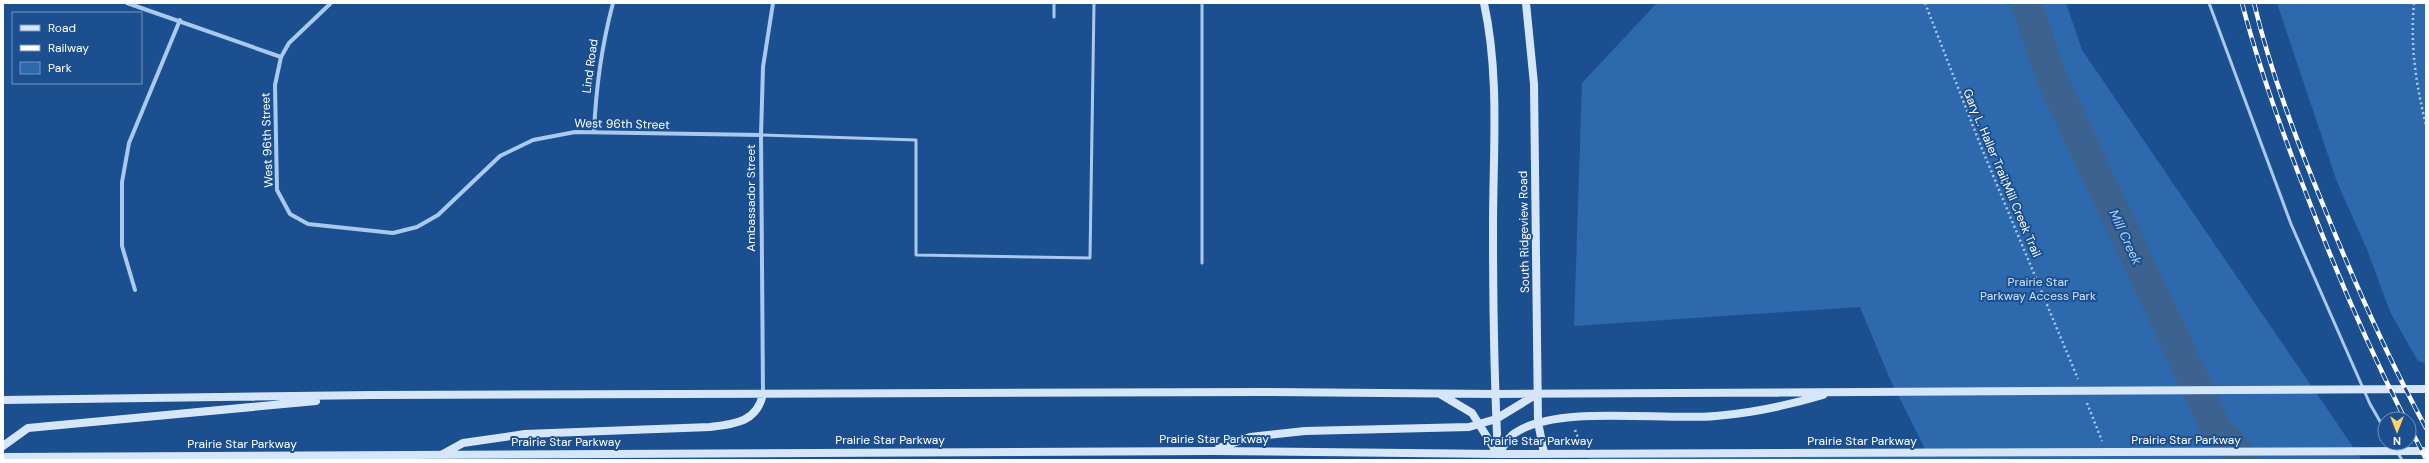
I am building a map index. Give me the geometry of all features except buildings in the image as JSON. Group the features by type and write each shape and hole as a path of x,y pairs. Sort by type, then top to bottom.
{"main road":[{"path":"1484,3 1492,40 1496,112 1493,226 1498,458"},
{"name":"South Ridgeview Road","path":"1526,3 1534,84 1538,422 1545,457"},
{"path":"3,400 373,395 1260,392 1538,394 2426,389"},
{"path":"1498,458 1514,433 1538,422 1575,417 1716,416 1795,403 1832,392"},
{"path":"441,455 463,443 525,434 710,427 736,424 752,415 760,405 763,394"},
{"path":"1440,394 1472,413 1498,458"},
{"path":"1213,451 1250,437 1305,431 1439,429 1479,424 1496,419 1538,394"},
{"path":"3,446 28,428 373,395"},
{"name":"Prairie Star Parkway","path":"3,457 1213,451 1498,458 1927,453 2426,452"}],"street":[{"path":"127,3 180,20 281,58"},
{"name":"West 96th Street","path":"331,3 289,43 281,58 275,85 277,190 290,214 308,224 393,233 417,227 438,215 500,156 533,140 575,132 761,135"},
{"name":"Lind Road","path":"594,132 596,86 603,40 613,3"},
{"name":"Ambassador Street","path":"763,394 761,135 763,67 772,3"},
{"path":"135,290 122,246 122,182 130,143 180,20"}],"lane":[{"path":"1054,3 1054,17"},
{"path":"761,135 916,140 916,255 1090,258 1094,3"},
{"path":"1202,3 1202,263"},
{"path":"2209,3 2291,224 2370,404 2377,416"},
{"path":"2397,451 2402,460"}],"path":[{"name":"Gary L. Haller Trail;Mill Creek Trail","path":"1925,3 1982,149 2080,386"},
{"path":"2414,3 2412,20 2414,69 2426,125"},
{"path":"2086,400 2104,445"}],"green space":[{"name":"Prairie Star Parkway Access Park","path":"1657,3 2066,3 2082,50 2362,460 1588,460 1588,453 1927,453 1889,377 1860,307 1574,326 1582,83"},
{"path":"2277,3 2426,3 2426,363 2418,361 2390,312 2368,252 2337,182"}],"waterway":[{"name":"Mill Creek","path":"2026,3 2050,74 2216,428 2245,460"}],"railway":[{"path":"2242,3 2274,106 2322,233 2367,341 2401,411"},
{"path":"2254,3 2268,56 2295,135 2373,322 2426,428"},
{"path":"2417,442 2426,459"}]}
